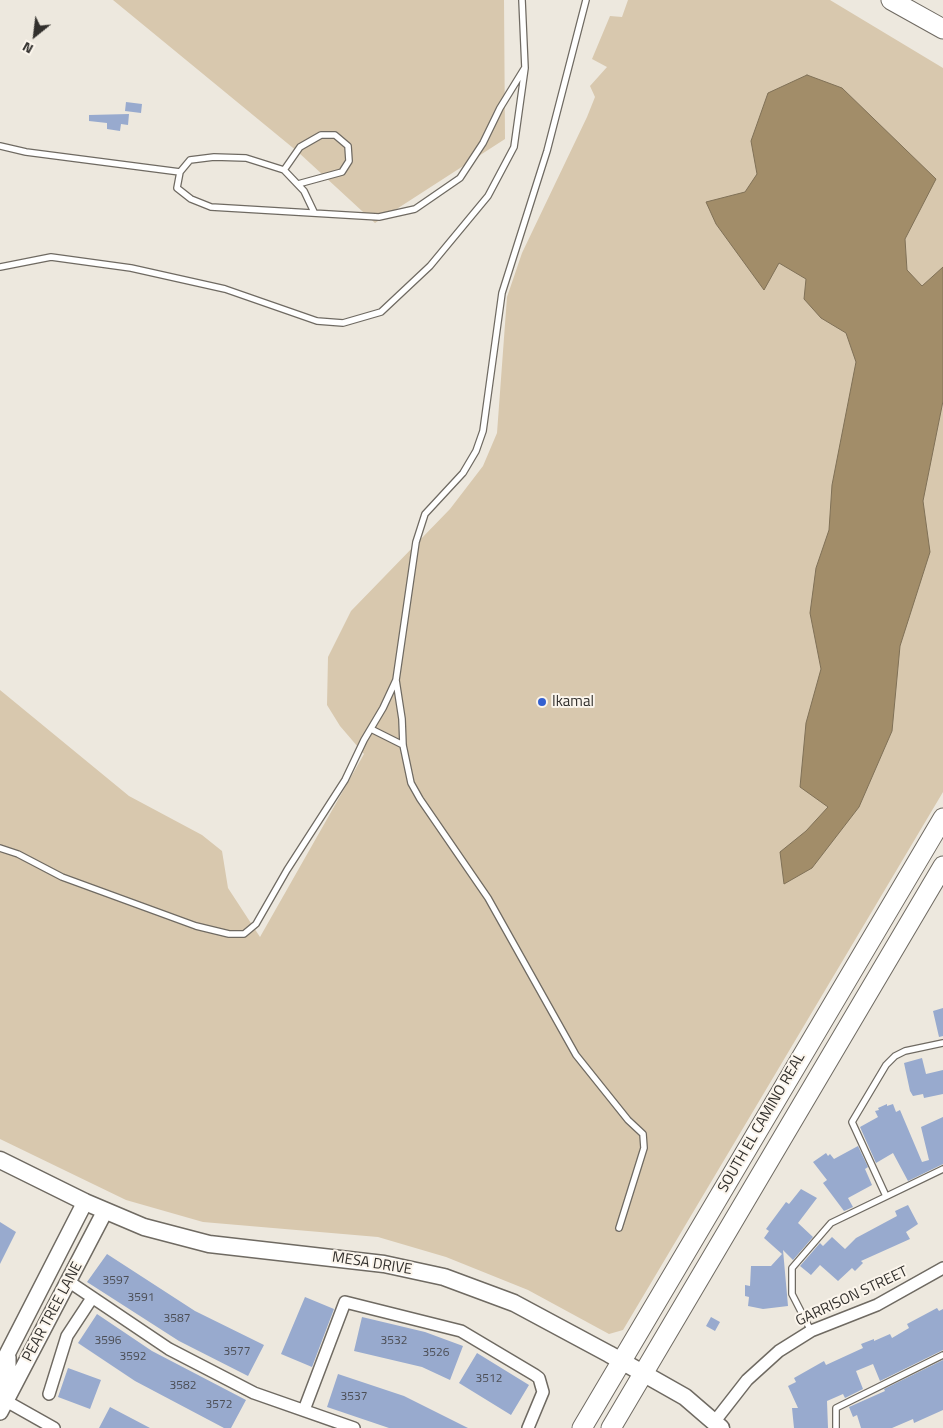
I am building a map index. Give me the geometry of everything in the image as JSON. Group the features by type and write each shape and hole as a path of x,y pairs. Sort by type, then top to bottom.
{"main road":[{"path":"891,0 943,29"},
{"name":"SOUTH EL CAMINO REAL","path":"582,1428 943,818"},
{"name":"SOUTH EL CAMINO REAL","path":"610,1428 943,866"},
{"name":"MESA DRIVE","path":"0,1160 85,1202 144,1227 208,1244 384,1264 444,1276 514,1303 643,1373 685,1397 718,1425"}],"street":[{"name":"PEAR TREE LANE","path":"0,1368 85,1202"},
{"name":"PEAR TREE LANE","path":"2,1399 105,1211"},
{"path":"68,1237 68,1252 62,1267 62,1275 92,1298 177,1354 254,1394 354,1428"},
{"name":"GARRISON STREET","path":"718,1425 747,1380 779,1351 811,1331 877,1305 943,1268"},
{"path":"49,1394 67,1336 92,1298"},
{"path":"304,1410 346,1302 461,1331 535,1375 539,1378 543,1392 528,1428"},
{"path":"8,1353 8,1374 2,1399 54,1428"}],"lane":[{"path":"0,266 51,257 131,268 225,290 317,321 343,323 381,312 430,266 488,196 514,147 525,68 522,0"},
{"path":"0,848 18,854 62,877 196,926 229,934 244,934 256,924 287,870 345,780 396,680 416,542 425,514 463,473 476,451 484,431 502,294 547,151 586,0"},
{"path":"314,212 304,191 284,170 246,158 214,157 190,160 180,172 177,188 191,199 211,207 314,212 379,218 415,209 460,178 483,143 500,108 525,68"},
{"path":"284,170 300,147 321,135 335,135 348,146 349,161 342,172 298,184"},
{"path":"0,146 26,152 180,172"},
{"path":"396,680 402,719 403,745 412,783 420,799 488,898 576,1055 628,1120 643,1134 644,1148 618,1228"},
{"path":"371,729 403,745"},
{"path":"886,1196 852,1122 886,1066 895,1056 943,1043"},
{"path":"811,1331 792,1294 792,1268 831,1223 943,1169"},
{"path":"836,1428 836,1408 943,1356"}],"shaded area":[{"path":"113,0 504,0 505,139 375,223 298,152"},
{"path":"628,0 830,0 943,68 943,792 623,1330 609,1334 528,1290 446,1257 378,1237 203,1222 126,1200 0,1139 0,690 129,796 202,835 222,851 228,888 260,937 364,754 340,726 327,705 328,657 351,611 450,509 483,466 497,433 507,297 522,253 595,97 590,86 607,67 592,59 610,16 622,17"},
{"path":"807,75 842,88 936,179 905,239 907,270 922,286 943,267 943,401 923,501 930,552 900,646 892,731 859,807 812,868 784,884 780,852 806,831 828,807 800,787 806,723 821,669 810,613 816,568 829,530 832,485 856,362 846,333 821,318 804,299 806,279 779,263 764,290 716,224 706,202 745,192 757,174 751,141 768,93"}],"building":[{"path":"126,102 142,104 141,113 125,111"},
{"path":"129,114 128,125 121,124 120,131 107,129 107,123 89,121 89,115"},
{"path":"943,1008 943,1036 939,1037 933,1011"},
{"path":"922,1058 926,1074 943,1070 943,1094 924,1098 923,1094 913,1096 910,1091 904,1063"},
{"path":"887,1104 887,1106 893,1104 896,1112 900,1110 922,1162 929,1160 921,1127 943,1117 943,1164 908,1181 893,1153 876,1163 860,1127 878,1117 875,1111"},
{"path":"858,1146 868,1167 865,1169 872,1185 848,1198 853,1207 844,1211 823,1183 827,1180 813,1162 826,1153 828,1156 830,1154 834,1159"},
{"path":"801,1189 817,1198 798,1223 813,1237 793,1260 783,1250 788,1306 763,1309 748,1306 749,1297 745,1296 745,1285 750,1286 751,1266 771,1266 782,1254 764,1238 769,1231 766,1229 786,1202 789,1204"},
{"path":"908,1205 918,1224 906,1232 910,1239 861,1261 863,1263 855,1271 852,1268 838,1281 820,1265 811,1275 800,1266 820,1243 823,1246 832,1237 845,1249 856,1238 897,1216 895,1211"},
{"path":"0,1222 16,1232 0,1264"},
{"path":"107,1254 195,1311 264,1345 248,1376 179,1341 87,1282"},
{"path":"305,1297 334,1309 312,1367 281,1354"},
{"path":"937,1308 939,1311 943,1309 943,1350 880,1381 873,1364 856,1371 863,1389 845,1398 843,1394 827,1401 828,1428 794,1428 792,1408 798,1408 788,1386 796,1382 794,1378 824,1361 826,1365 863,1348 861,1344 890,1334 892,1338 909,1328 907,1324"},
{"path":"97,1314 152,1351 246,1400 231,1428 224,1428 135,1381 78,1343"},
{"path":"362,1317 425,1332 463,1346 450,1380 422,1367 354,1351"},
{"path":"711,1317 720,1322 715,1331 706,1326"},
{"path":"477,1353 529,1385 511,1415 459,1383"},
{"path":"943,1360 943,1410 914,1423 913,1419 892,1428 861,1428 857,1415 853,1417 849,1407 885,1391 884,1389"},
{"path":"68,1368 101,1380 90,1409 58,1397"},
{"path":"338,1374 404,1396 468,1428 389,1428 327,1407"},
{"path":"110,1407 150,1428 99,1428"}],"place":[{"name":"Ikamal","path":"542,702"}]}
